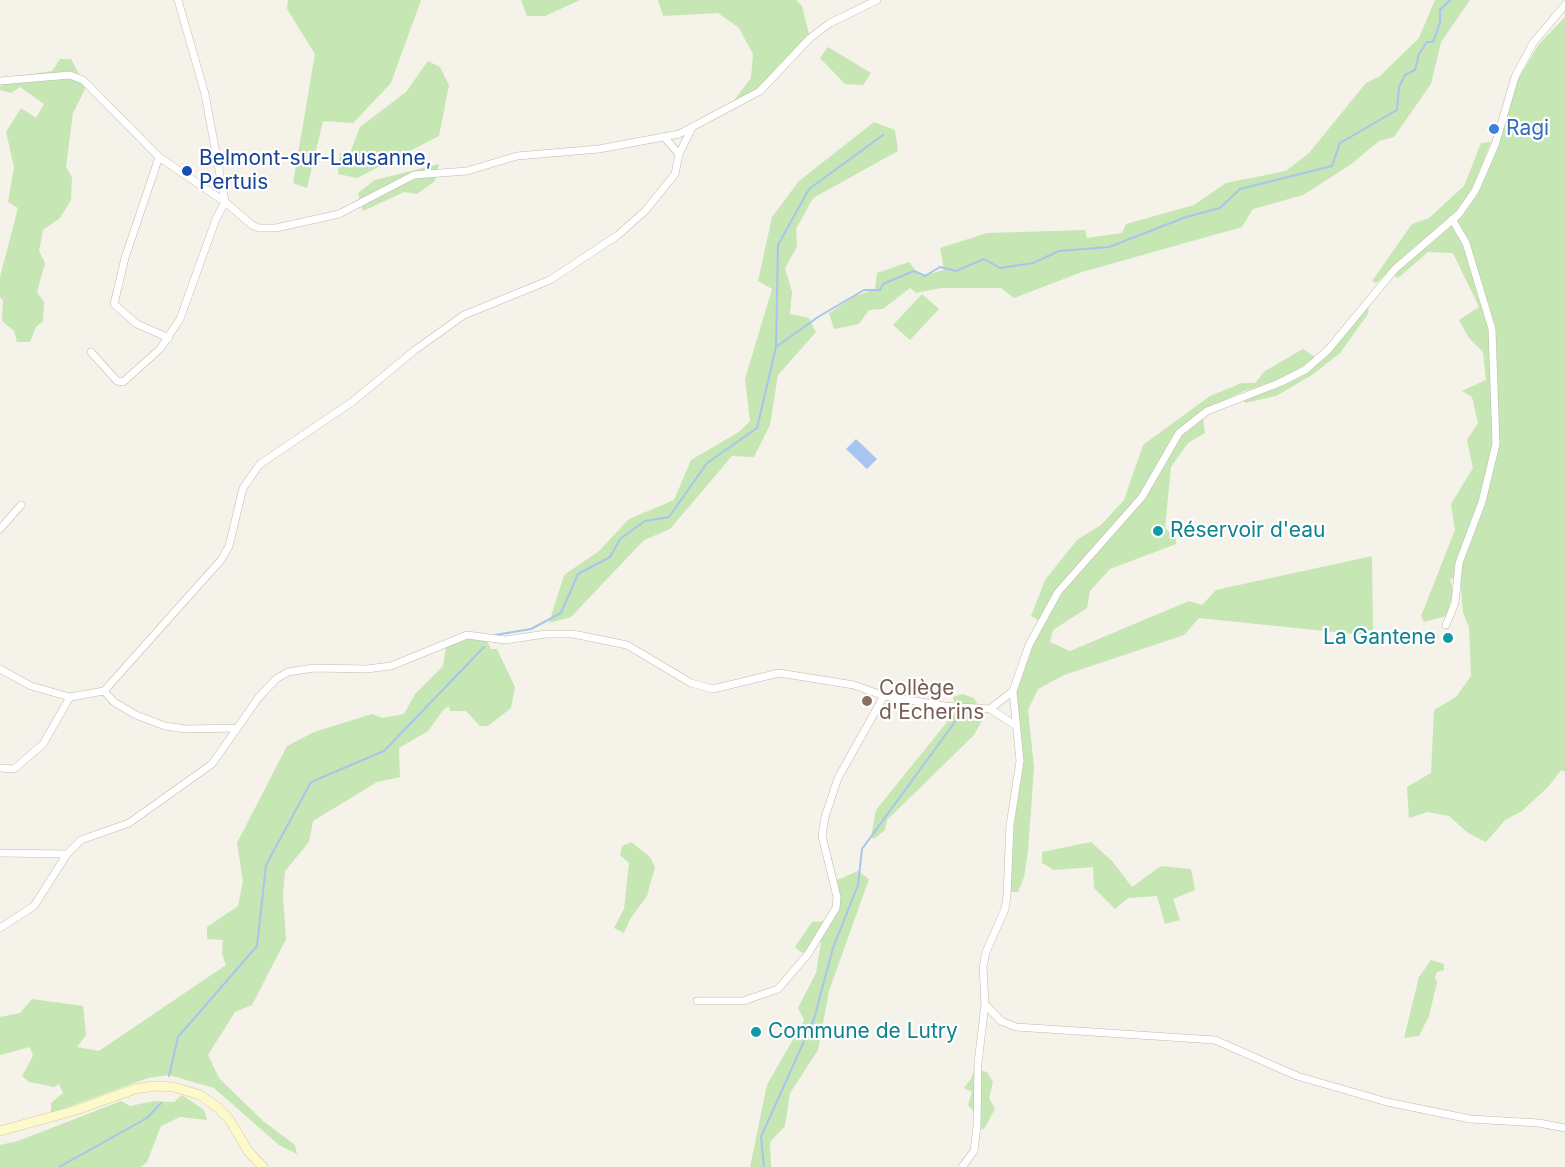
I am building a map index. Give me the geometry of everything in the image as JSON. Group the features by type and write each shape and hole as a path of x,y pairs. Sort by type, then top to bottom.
{"street":[{"path":"91,352 117,381 123,382 169,338 193,287 216,219 225,202 205,94 178,0"},
{"path":"0,81 70,75 83,80 159,157 225,202 252,225 259,228 276,228 339,214 414,175 467,171 538,152 599,149 665,138 692,128 760,91 810,38 830,23 877,0"},
{"path":"962,1167 974,1151 977,1126 978,1063 985,1004 983,968 986,952 1005,909 1007,896 1010,825 1020,761 1013,691 1029,645 1058,592 1142,497 1179,433 1207,411 1305,370 1328,350 1395,269 1452,219 1475,191 1495,145 1515,77 1533,44 1565,5"},
{"path":"0,669 31,686 70,697 104,691 221,560 229,546 243,488 260,464 352,402 415,350 464,315 550,280 618,235 645,211 675,174 679,154 692,128"},
{"path":"665,138 679,154"},
{"path":"159,157 125,258 114,296 114,304 137,324 169,338"},
{"path":"1446,626 1455,603 1459,563 1482,502 1496,444 1492,329 1466,243 1452,219"},
{"path":"0,529 21,504"},
{"path":"0,928 34,906 67,854 81,840 129,823 202,772 221,754 237,728 276,679 288,672 314,668 368,669 391,666 467,635 505,640 546,634 598,637 627,645 691,683 713,689 779,673 855,686 884,696 945,706 990,709 1015,725"},
{"path":"104,691 114,702 136,715 165,726 196,730 237,728"},
{"path":"990,709 1013,691"},
{"path":"697,1000 743,1001 778,989 808,954 836,908 837,897 822,836 825,817 838,778 884,696"},
{"path":"0,768 14,769 43,744 70,697"},
{"path":"0,854 67,854"},
{"path":"985,1004 1000,1021 1016,1028 1215,1040 1297,1076 1376,1100 1470,1119 1539,1123 1565,1128"},
{"path":"0,1131 73,1112 135,1089 153,1086 174,1087 200,1095 217,1107 229,1119 248,1151 263,1167"},
{"path":"0,1123 17,1127"}],"green space":[{"path":"288,0 421,0 391,83 353,123 323,121 307,188 293,183 315,54 287,9"},
{"path":"521,0 580,0 545,16 527,16"},
{"path":"658,0 796,0 802,6 810,38 760,91 729,107 751,78 753,54 739,28 718,13 663,16"},
{"path":"1435,0 1470,0 1441,42 1431,84 1394,137 1379,141 1350,165 1303,195 1253,209 1242,227 1082,272 1014,298 1001,288 941,288 916,293 910,288 883,309 869,310 859,324 834,329 829,313 855,296 875,289 877,273 909,262 920,276 944,270 940,248 987,233 1085,230 1087,238 1122,233 1126,224 1194,205 1226,183 1286,171 1309,153 1366,83 1380,76 1419,38"},
{"path":"1565,17 1565,772 1561,770 1549,786 1522,811 1505,820 1486,842 1468,833 1449,816 1428,812 1409,818 1407,787 1431,773 1434,710 1456,697 1471,676 1469,627 1463,613 1460,576 1450,579 1453,591 1447,616 1424,622 1421,616 1455,530 1451,504 1473,468 1467,440 1478,423 1472,397 1462,391 1486,380 1483,352 1469,338 1459,320 1479,307 1453,253 1428,252 1398,278 1393,275 1476,193 1518,79 1539,44"},
{"path":"828,47 871,73 863,85 845,84 820,58"},
{"path":"60,59 71,59 86,87 73,113 66,167 72,177 71,200 60,218 43,230 39,251 45,263 37,292 44,302 43,321 36,327 30,342 17,342 14,331 2,321 3,300 0,297 0,277 18,208 8,202 14,167 6,132 21,108 36,118 44,104 20,87 11,93 0,90 0,87 5,78 52,71"},
{"path":"428,61 440,67 449,85 439,136 357,178 338,174 340,153 350,153 360,127 406,92"},
{"path":"874,122 895,130 898,151 813,198 796,229 797,247 785,268 792,292 790,314 809,318 816,332 778,375 770,425 754,457 732,456 670,529 644,540 571,617 549,623 564,575 599,551 629,519 674,500 691,460 739,432 750,421 745,379 772,289 758,281 772,217 799,181"},
{"path":"1491,142 1472,190 1457,212 1376,283 1372,281 1412,224 1429,218 1464,186 1481,143"},
{"path":"439,164 435,181 417,194 404,192 363,211 358,193 375,180"},
{"path":"922,294 939,309 910,340 893,325"},
{"path":"1369,304 1368,314 1340,353 1312,375 1276,396 1245,403 1244,399 1277,388 1309,371 1347,333"},
{"path":"1303,349 1315,357 1302,367 1279,380 1244,391 1205,409 1177,430 1140,495 1056,591 1038,620 1031,616 1045,580 1077,540 1101,525 1124,500 1143,445 1210,396 1242,383 1255,383 1265,371"},
{"path":"1203,418 1205,433 1188,443 1171,467 1165,528 1176,537 1176,544 1110,569 1090,591 1087,608 1053,630 1050,642 1070,651 1189,601 1202,605 1216,590 1372,556 1373,636 1199,618 1184,635 1064,675 1038,689 1028,710 1034,768 1028,851 1024,877 1018,892 1010,892 1014,819 1022,760 1016,691 1030,648 1060,594 1143,499 1180,434"},
{"path":"464,639 486,639 491,649 497,649 515,687 511,708 488,726 480,726 466,711 450,711 449,706 444,709 428,731 399,748 400,777 377,782 313,821 309,842 285,871 283,896 286,939 252,1005 235,1012 208,1055 219,1078 263,1121 295,1145 297,1154 279,1145 214,1088 169,1075 148,1078 51,1113 51,1103 63,1093 59,1084 54,1087 29,1082 22,1076 33,1056 30,1047 0,1055 0,1017 20,1013 32,999 83,1006 86,1035 77,1047 99,1051 226,965 222,954 223,940 207,939 207,927 238,906 243,881 237,843 287,746 314,732 372,714 382,718 404,714 415,694 443,666 446,646"},
{"path":"962,694 974,698 984,717 974,735 887,820 885,830 874,839 871,837 876,810 956,711 953,697"},
{"path":"631,842 650,857 655,867 647,896 630,919 624,933 614,928 624,909 629,863 620,855 622,846"},
{"path":"1091,842 1112,861 1132,887 1161,866 1191,869 1195,890 1173,899 1180,920 1165,924 1157,896 1128,898 1115,909 1094,888 1093,867 1054,870 1042,863 1042,852"},
{"path":"858,871 869,879 829,991 818,1050 790,1093 785,1126 770,1142 771,1167 750,1167 767,1085 804,1020 798,1008 816,973 821,942 802,953 795,947 812,922 829,921 839,905 835,881"},
{"path":"1431,960 1444,964 1444,970 1437,972 1435,977 1437,982 1429,1016 1419,1036 1404,1038 1419,977"},
{"path":"974,1069 987,1072 993,1082 989,1098 995,1109 984,1129 975,1127 975,1113 968,1105 972,1092 964,1088 972,1077"},
{"path":"182,1095 204,1110 207,1120 180,1117 161,1126 147,1162 141,1167 0,1167 0,1145 18,1141 121,1101 130,1106 154,1101 174,1102"}],"water":[{"path":"856,439 877,459 867,469 846,449"}],"waterway":[{"path":"495,635 531,629 561,613 578,574 610,557 620,539 645,521 669,517 707,463 757,428 776,347 818,317 864,290 880,290 883,284 914,271 925,276 940,267 956,271 984,259 1000,268 1033,263 1059,251 1109,247 1186,217 1220,208 1240,189 1332,166 1340,143 1397,110 1399,87 1405,75 1415,70 1419,54 1427,42 1433,42 1440,23 1440,10 1450,0"},
{"path":"776,347 778,245 809,189 883,135"},
{"path":"169,1076 178,1037 257,946 266,865 311,782 384,751 484,647"},
{"path":"764,1167 761,1137 814,1019 833,948 858,885 862,849 960,715"},
{"path":"59,1167 147,1118 161,1103"}],"place":[{"name":"Ragi","path":"1494,129"},
{"name":"Belmont-sur-Lausanne, Pertuis","path":"187,171"},
{"name":"Réservoir d'eau","path":"1158,531"},
{"name":"La Gantene","path":"1448,638"},
{"name":"Collège d'Echerins","path":"867,701"},
{"name":"Commune de Lutry","path":"756,1032"}]}
